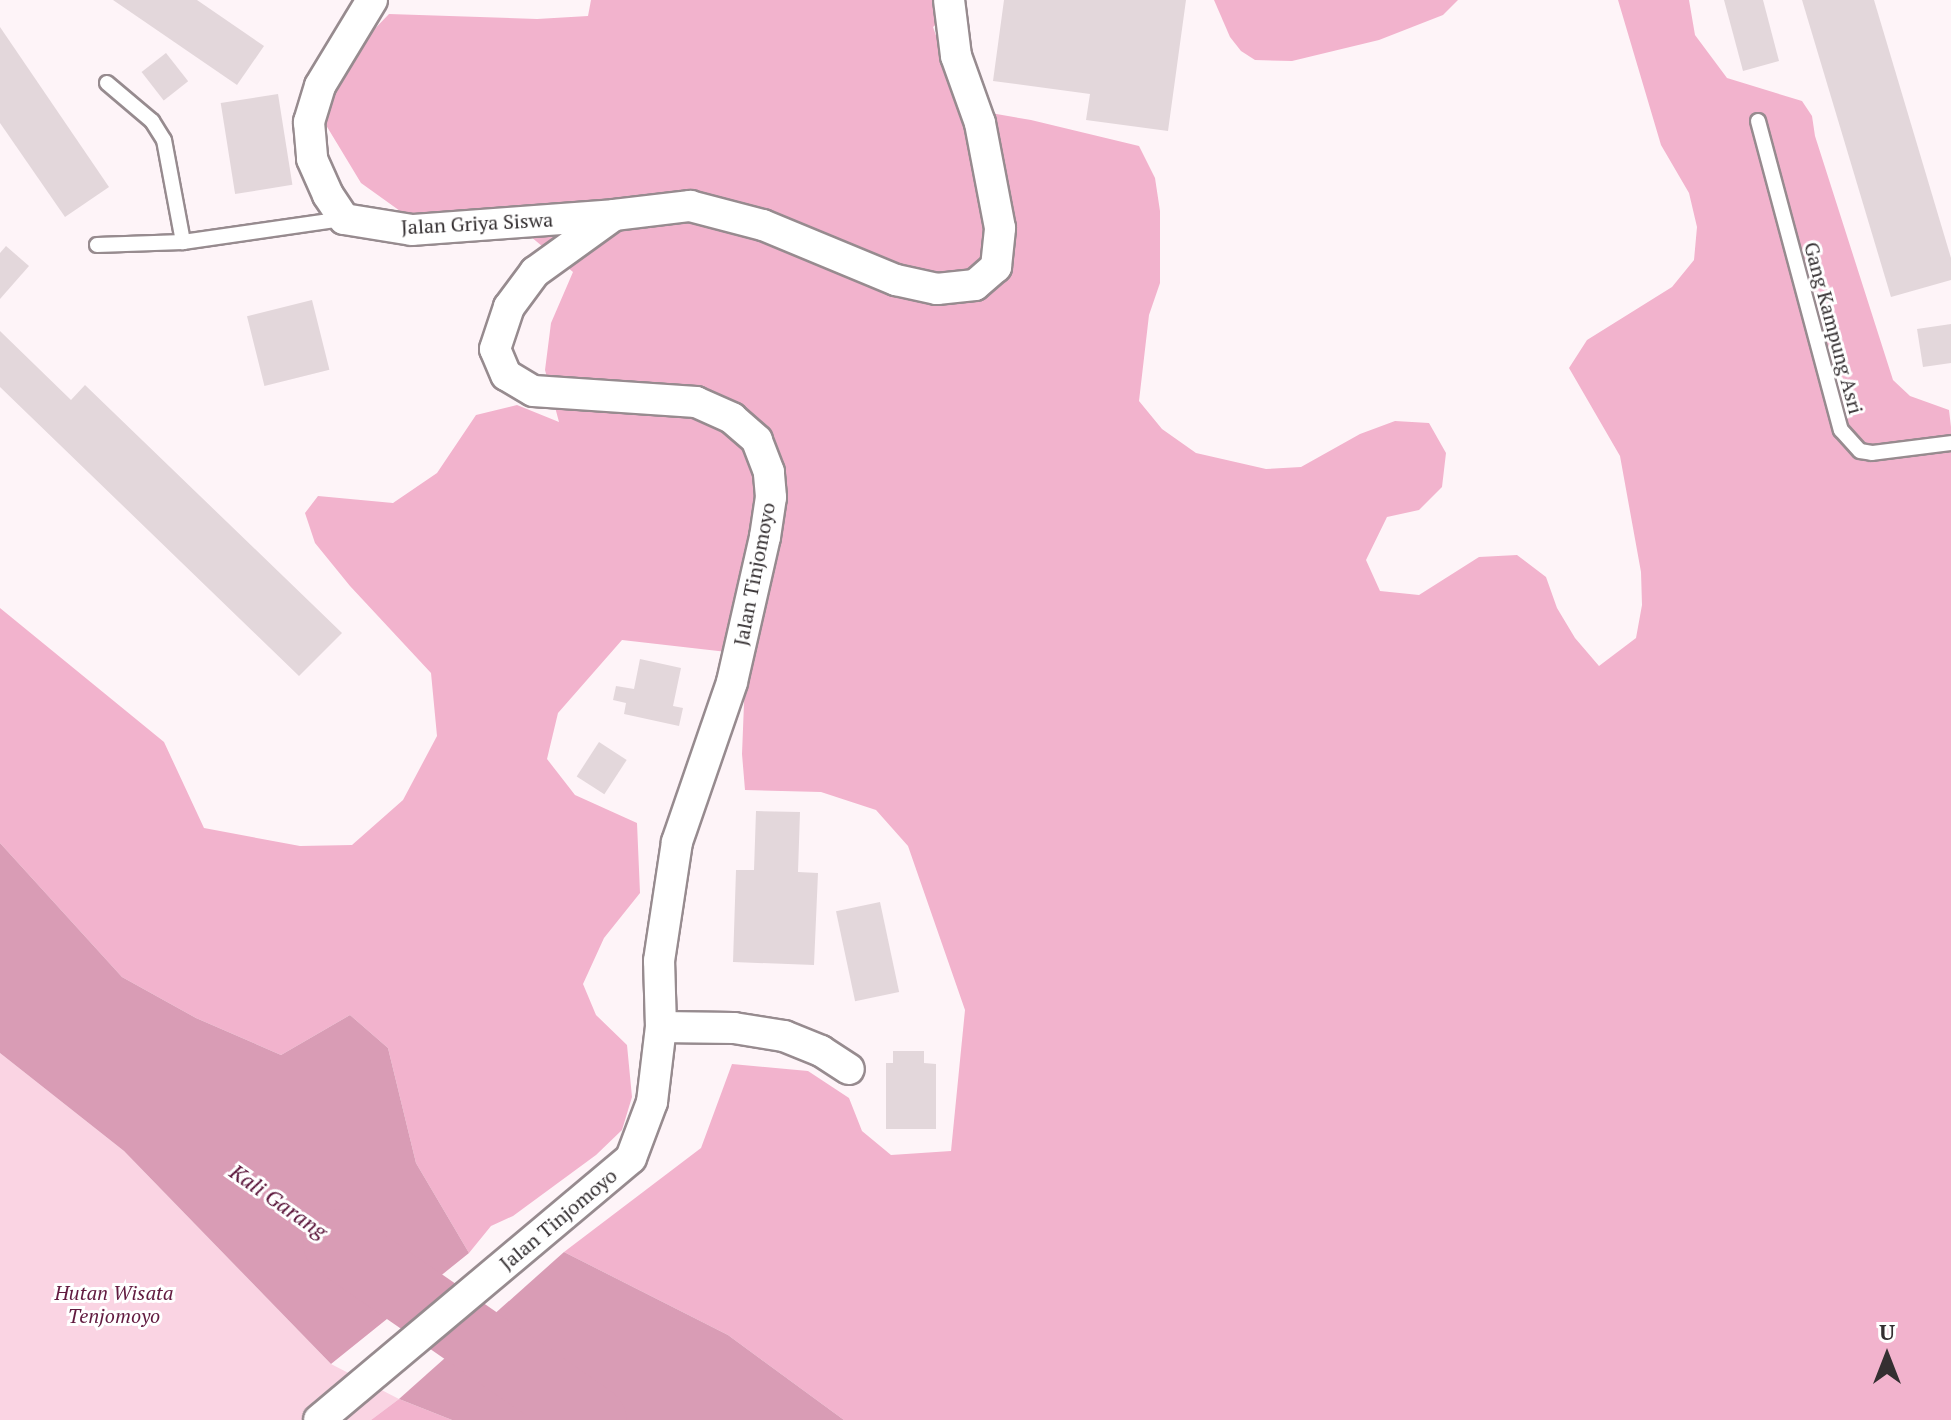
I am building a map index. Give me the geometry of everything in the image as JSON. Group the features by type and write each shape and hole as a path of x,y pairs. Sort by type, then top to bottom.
{"street":[{"path":"344,219 328,195 312,159 309,122 320,86 372,0"},
{"name":"Jalan Tinjomoyo","path":"319,1420 631,1158 652,1102 661,1027 659,961 677,842 732,682 771,497 769,472 757,440 732,418 696,402 533,391 506,375 495,349 509,307 535,272 614,215 690,206 763,225 896,280 937,289 975,285 996,267 1000,228 983,135 956,56 949,0"},
{"name":"Jalan Griya Siswa","path":"344,219 412,230 614,215"},
{"path":"661,1027 734,1028 784,1036 821,1051 849,1069"}],"lane":[{"path":"107,83 152,121 164,140 183,242"},
{"name":"Gang Kampung Asri","path":"1758,121 1841,430 1860,451 1872,453 1951,443"},
{"path":"97,245 183,242 344,219"}],"green space":[{"name":"Hutan Wisata Tenjomoyo","path":"0,1053 124,1151 331,1364 399,1399 371,1420 0,1420"}],"shaded area":[{"path":"591,0 963,0 933,27 962,108 1031,120 1139,146 1155,178 1160,211 1160,283 1149,315 1139,401 1162,429 1196,453 1266,469 1301,467 1360,434 1395,421 1429,423 1446,453 1442,487 1419,510 1387,517 1366,560 1380,591 1419,595 1479,557 1517,555 1546,577 1557,608 1575,638 1599,666 1636,638 1642,605 1641,572 1620,456 1569,368 1587,340 1672,287 1694,260 1697,227 1689,193 1661,145 1618,0 1689,0 1695,35 1727,78 1802,101 1812,116 1815,136 1893,380 1910,396 1949,410 1951,427 1951,1420 844,1420 728,1335 564,1252 701,1148 732,1064 808,1071 849,1098 862,1131 891,1155 951,1151 965,1010 908,846 876,810 821,792 745,790 742,754 745,678 727,652 622,640 558,713 547,759 575,795 637,823 640,893 604,938 583,984 596,1015 627,1045 632,1097 622,1130 596,1155 513,1216 491,1226 469,1253 416,1163 388,1048 350,1015 281,1055 196,1018 122,977 0,843 0,608 164,742 204,828 300,846 352,845 403,800 437,736 431,673 350,586 315,543 305,513 318,496 393,503 437,473 476,415 517,405 559,422 545,370 551,323 573,272 524,231 414,221 361,183 309,97 389,14 537,19 588,16"},
{"path":"1214,0 1458,0 1443,15 1379,40 1292,61 1255,60 1241,51 1230,37"},
{"path":"399,1399 452,1420 371,1420"}],"water":[{"path":"0,843 122,977 196,1018 281,1055 350,1015 388,1048 416,1163 469,1253 331,1364 124,1151 0,1053"},
{"path":"564,1252 728,1335 844,1420 452,1420 399,1399"}],"building":[{"path":"113,0 197,0 264,46 237,85"},
{"path":"1004,0 1186,0 1168,131 1086,120 1090,94 993,81"},
{"path":"1724,0 1763,0 1779,61 1743,71"},
{"path":"1802,0 1874,0 1951,258 1951,280 1891,297"},
{"path":"0,27 109,187 65,217 0,123"},
{"path":"166,53 188,81 164,100 142,72"},
{"path":"278,94 292,185 235,194 221,103"},
{"path":"6,246 29,266 0,299 0,253"},
{"path":"312,300 329,370 264,386 247,316"},
{"path":"1951,324 1951,363 1923,367 1917,329"},
{"path":"0,331 71,400 85,385 342,633 299,676 0,387"},
{"path":"640,659 681,668 673,706 683,708 679,726 624,714 626,703 613,700 616,686 634,689"},
{"path":"599,742 627,760 604,794 577,776"},
{"path":"756,811 800,812 798,872 818,873 814,965 733,962 736,870 754,870"},
{"path":"880,902 899,992 855,1001 836,911"},
{"path":"893,1051 924,1051 924,1063 936,1064 936,1129 886,1129 886,1063 893,1063"}],"waterway":[{"name":"Kali Garang","path":"337,1243 593,1420"}]}
